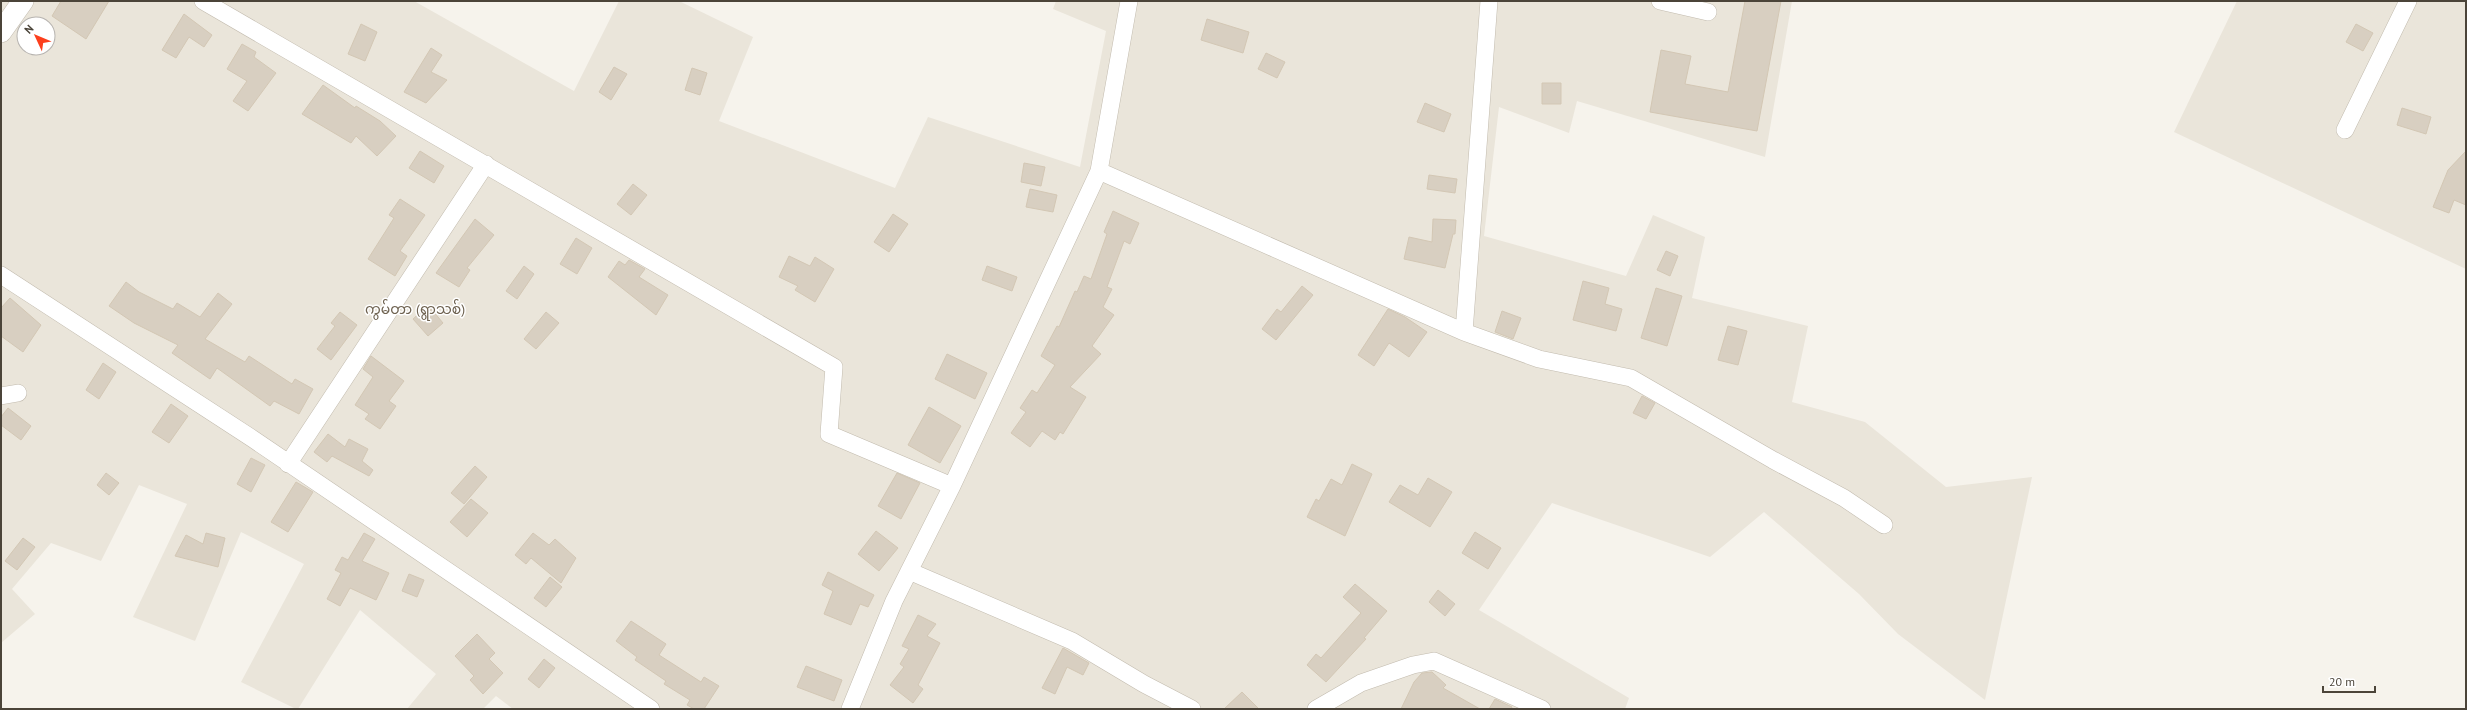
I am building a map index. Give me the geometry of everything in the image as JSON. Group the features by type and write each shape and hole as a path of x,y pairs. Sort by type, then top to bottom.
{"street":[{"path":"1,32 23,1"},
{"path":"203,1 834,367 829,434 952,486"},
{"path":"850,709 894,601 952,486 1099,171 1129,1"},
{"path":"1464,332 1489,1"},
{"path":"1660,1 1708,12"},
{"path":"2345,130 2408,1"},
{"path":"288,464 486,164"},
{"path":"1099,171 1464,332 1539,359 1631,378 1773,460 1844,498 1884,525"},
{"path":"1,275 288,464 651,709"},
{"path":"1,396 18,393"},
{"path":"909,571 1072,641 1144,684 1192,709"},
{"path":"1316,709 1361,683 1412,665 1434,661 1542,709"}],"shaded area":[{"path":"1,1 414,1 574,91 619,1 679,1 753,37 719,121 895,188 928,117 1080,167 1106,31 1053,9 1056,1 1792,1 1765,157 1577,101 1569,133 1499,107 1484,236 1626,276 1653,215 1705,237 1692,298 1808,326 1792,402 1865,422 1946,487 2032,477 1985,700 1898,634 1859,594 1764,512 1710,557 1552,503 1479,610 1629,698 1625,709 513,709 496,696 483,709 407,709 436,674 360,610 298,709 296,709 241,682 304,564 241,532 195,641 133,617 187,504 139,485 101,561 51,543 12,589 35,614 1,643"},
{"path":"2237,1 2466,1 2466,269 2174,132"}],"building":[{"path":"61,1 109,1 86,39 56,19 56,16 52,16"},
{"path":"1745,1 1781,1 1757,131 1650,112 1661,50 1691,56 1685,84 1728,92"},
{"path":"184,14 212,35 204,47 189,37 176,58 162,50"},
{"path":"1207,19 1249,32 1243,53 1201,40"},
{"path":"361,24 377,32 365,61 348,54"},
{"path":"2356,24 2373,33 2363,51 2346,42"},
{"path":"242,44 256,52 254,57 276,73 248,111 233,101 247,81 227,69"},
{"path":"431,48 442,55 431,72 447,80 426,103 404,92"},
{"path":"1266,53 1285,62 1277,78 1258,69"},
{"path":"614,67 627,74 611,100 599,92"},
{"path":"692,68 707,73 700,95 685,90"},
{"path":"1542,83 1561,83 1561,104 1542,104"},
{"path":"323,85 355,108 356,106 380,121 396,136 377,156 356,136 351,143 302,114"},
{"path":"1425,103 1451,114 1444,132 1417,122"},
{"path":"2402,108 2431,117 2426,134 2397,125"},
{"path":"420,151 444,166 434,183 409,168"},
{"path":"2466,151 2466,205 2454,200 2449,213 2433,207 2448,170"},
{"path":"1024,163 1045,167 1041,186 1021,182"},
{"path":"1429,175 1457,179 1455,193 1427,189"},
{"path":"633,184 647,195 631,215 617,204"},
{"path":"1030,189 1057,195 1053,212 1026,207"},
{"path":"400,199 425,215 400,251 407,256 395,276 368,259 394,218 389,215"},
{"path":"1113,211 1139,223 1130,244 1124,241 1107,287 1112,289 1103,307 1114,315 1092,346 1101,354 1070,387 1086,397 1063,434 1060,432 1055,440 1042,431 1030,447 1011,433 1026,412 1020,408 1032,390 1037,393 1055,365 1041,356 1057,326 1059,327 1075,291 1077,292 1084,276 1091,279 1107,234 1104,232"},
{"path":"893,214 908,224 889,252 874,242"},
{"path":"475,219 494,235 467,268 470,270 459,287 436,273"},
{"path":"1433,219 1456,220 1455,234 1453,234 1445,268 1404,259 1409,237 1432,242"},
{"path":"576,238 592,248 577,274 560,264"},
{"path":"1666,251 1678,256 1670,276 1657,270"},
{"path":"789,256 810,266 815,257 834,269 815,302 795,290 798,286 779,277"},
{"path":"629,260 645,269 639,277 668,295 656,315 608,277 619,261 625,265"},
{"path":"524,266 534,274 517,299 506,291"},
{"path":"987,266 1017,277 1012,291 982,280"},
{"path":"1583,281 1609,288 1605,304 1622,309 1616,331 1573,320"},
{"path":"126,282 139,292 173,309 177,303 200,317 218,293 232,304 205,339 245,362 249,356 292,384 295,379 313,389 299,414 274,401 270,406 217,368 210,379 172,353 178,345 134,323 109,306"},
{"path":"1302,286 1313,295 1276,340 1262,329 1277,309 1281,312"},
{"path":"1656,288 1682,296 1667,346 1641,338"},
{"path":"10,298 41,325 23,352 1,336 1,308"},
{"path":"428,305 443,323 428,336 413,319"},
{"path":"1388,309 1405,317 1427,332 1409,357 1389,343 1374,366 1358,355"},
{"path":"1502,311 1521,318 1513,339 1495,332"},
{"path":"340,312 357,325 331,360 317,349 335,326 331,323"},
{"path":"546,312 559,323 536,349 524,339"},
{"path":"1728,326 1747,331 1738,365 1718,360"},
{"path":"947,354 987,373 975,399 935,379"},
{"path":"371,356 404,381 389,401 396,406 380,429 365,419 369,414 355,405 373,377 363,369"},
{"path":"103,363 116,372 99,399 86,390"},
{"path":"1642,396 1655,403 1646,419 1633,413"},
{"path":"171,404 188,416 169,443 152,432"},
{"path":"929,407 961,426 940,463 908,445"},
{"path":"8,408 31,426 21,440 1,425 1,417"},
{"path":"328,434 345,447 349,439 368,449 362,461 373,470 369,476 332,456 327,462 314,452"},
{"path":"251,458 265,465 251,492 237,484"},
{"path":"1352,464 1372,474 1345,536 1307,517 1316,499 1319,501 1331,479 1342,485"},
{"path":"475,466 487,477 464,504 451,493"},
{"path":"106,473 119,483 109,495 97,485"},
{"path":"897,473 920,483 901,519 878,506"},
{"path":"1428,478 1452,492 1430,527 1389,502 1400,485 1418,495"},
{"path":"296,482 313,492 288,532 271,522"},
{"path":"471,499 488,513 467,537 450,522"},
{"path":"876,531 898,548 879,571 858,554"},
{"path":"1475,532 1501,548 1488,569 1462,553"},
{"path":"206,533 225,538 218,567 175,556 186,535 203,544"},
{"path":"364,533 375,539 362,561 389,573 376,600 350,588 340,606 327,599 341,573 335,570 342,557 348,560"},
{"path":"533,533 549,545 555,539 576,558 561,583 531,558 526,564 515,555"},
{"path":"23,538 35,547 17,570 5,561"},
{"path":"828,572 874,595 868,607 860,604 851,625 824,614 833,591 822,585"},
{"path":"409,574 424,580 417,597 402,591"},
{"path":"550,577 562,587 546,607 534,598"},
{"path":"1355,584 1387,611 1364,638 1366,639 1326,682 1307,665 1316,654 1321,658 1361,613 1343,597"},
{"path":"1438,590 1455,604 1445,616 1429,602"},
{"path":"918,615 936,624 927,636 940,643 918,685 923,689 913,703 890,685 904,667 900,664 909,649 902,646"},
{"path":"631,621 666,644 659,655 701,682 704,677 719,686 704,709 694,709 687,705 690,700 664,684 666,681 635,660 637,657 616,641"},
{"path":"477,634 495,653 489,659 503,673 483,694 470,680 474,676 455,656"},
{"path":"1063,648 1089,663 1083,675 1067,667 1055,694 1042,688"},
{"path":"544,659 555,668 539,688 528,679"},
{"path":"806,666 842,680 834,701 797,687"},
{"path":"1432,672 1446,685 1443,688 1480,709 1401,709 1414,682 1422,673"},
{"path":"1242,692 1259,709 1224,709"},
{"path":"1495,699 1512,707 1511,709 1489,709"}],"district":[{"name":"ကွမ်တာ (ရွာသစ်)","path":"415,309"}]}
